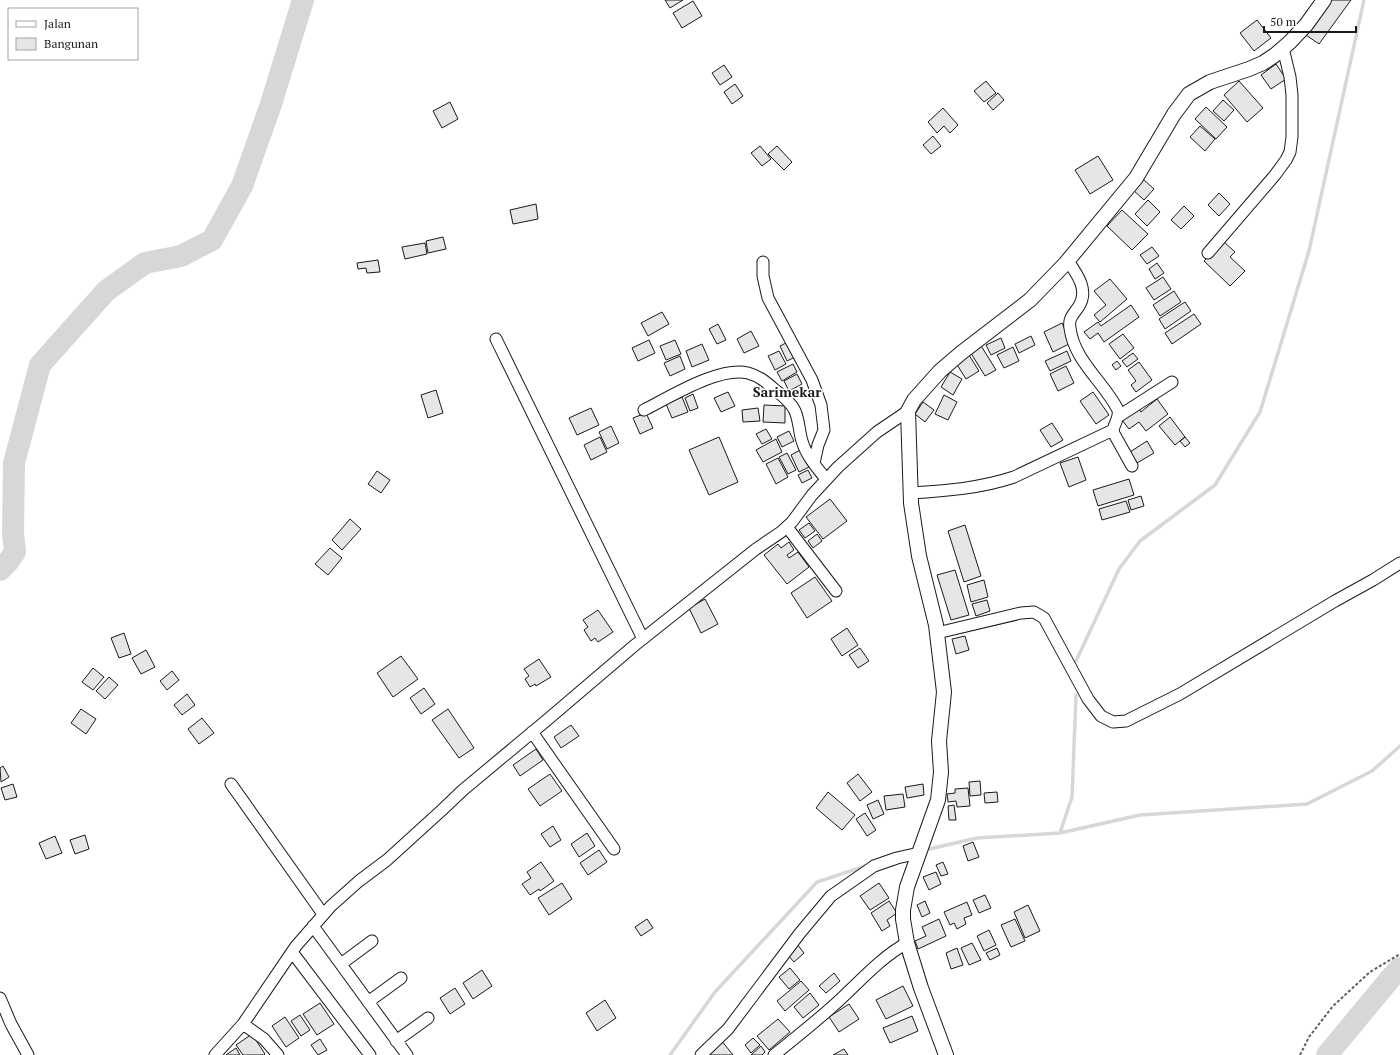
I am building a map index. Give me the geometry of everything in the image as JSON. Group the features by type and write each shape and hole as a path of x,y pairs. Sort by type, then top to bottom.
{"street":[{"path":"215,1055 243,1024 292,952 323,914 359,881 387,860 463,790 643,639 762,544 787,527 826,479 877,432 908,411 914,400 940,371 1030,300 1068,261 1136,178 1174,114 1189,94 1210,82 1249,69 1263,62 1283,48 1306,25 1324,0"},
{"path":"1208,254 1275,175 1290,152 1292,136 1292,95 1290,77 1283,48"},
{"path":"911,493 960,489 1014,477 1113,430 1118,416 1116,407 1076,349 1070,331 1070,321 1081,303 1082,295 1080,281 1068,261"},
{"path":"763,262 763,276 768,298 812,380 821,405 824,430 818,445 814,462"},
{"path":"496,339 643,639"},
{"path":"644,410 719,375 748,373 758,377 768,384 792,406 797,418 803,443 826,479"},
{"path":"1118,416 1172,382"},
{"path":"908,411 911,503 918,549 937,633 944,692 939,741 941,772 938,800 910,879 903,910 903,927 921,988 946,1055"},
{"path":"1113,430 1132,466"},
{"path":"787,527 836,591"},
{"path":"937,633 1006,616 1034,612 1044,618 1088,699 1101,716 1113,722 1126,721 1180,694 1400,563"},
{"path":"532,732 614,849"},
{"path":"231,784 323,914"},
{"path":"701,1055 728,1029 800,933 831,896 874,866 897,858 919,853"},
{"path":"313,926 407,1055"},
{"path":"341,964 372,941"},
{"path":"774,1055 833,1007 880,961 907,943"},
{"path":"292,952 370,1055"},
{"path":"368,1002 400,978"},
{"path":"0,998 11,1024 28,1055"},
{"path":"396,1041 428,1018"},
{"path":"243,1024 264,1040 278,1055"}],"path":[{"path":"1300,1055 1309,1037 1328,1010 1370,972 1400,954"}],"building":[{"path":"665,0 683,0 670,8"},
{"path":"1331,0 1351,0 1319,44 1306,35"},
{"path":"693,1 702,16 682,28 673,13"},
{"path":"1257,20 1271,38 1254,51 1240,33"},
{"path":"1276,64 1286,79 1271,89 1261,75"},
{"path":"724,65 732,77 720,85 712,73"},
{"path":"986,81 996,93 984,102 974,91"},
{"path":"1239,81 1263,108 1247,122 1224,95"},
{"path":"735,84 743,96 732,104 724,92"},
{"path":"998,93 1004,100 993,110 987,103"},
{"path":"1223,100 1234,110 1224,121 1213,111"},
{"path":"450,102 458,119 442,128 433,111"},
{"path":"1206,107 1227,127 1216,139 1195,119"},
{"path":"943,108 958,125 950,133 944,126 937,133 928,122"},
{"path":"1200,126 1215,139 1205,151 1190,137"},
{"path":"933,136 941,146 931,154 923,145"},
{"path":"760,146 771,159 762,166 751,153"},
{"path":"777,146 792,162 784,170 768,154"},
{"path":"1098,156 1113,180 1090,194 1075,170"},
{"path":"1142,178 1154,189 1144,200 1132,189"},
{"path":"1219,193 1230,204 1219,216 1208,205"},
{"path":"1148,200 1160,212 1147,226 1135,214"},
{"path":"536,204 538,219 513,224 510,210"},
{"path":"1184,206 1194,216 1181,229 1171,220"},
{"path":"1122,210 1148,234 1132,250 1107,226"},
{"path":"443,237 446,249 428,253 426,241"},
{"path":"1223,241 1235,252 1230,257 1245,271 1230,286 1204,261"},
{"path":"425,243 427,254 405,259 402,247"},
{"path":"1152,247 1159,256 1147,264 1140,255"},
{"path":"378,260 380,272 367,273 366,268 358,269 357,263"},
{"path":"1157,263 1164,273 1155,279 1149,269"},
{"path":"1163,277 1171,289 1154,300 1146,288"},
{"path":"1110,279 1127,299 1100,322 1094,315 1106,305 1094,291"},
{"path":"1174,291 1181,302 1160,316 1153,305"},
{"path":"1185,302 1191,311 1165,329 1159,319"},
{"path":"1131,305 1139,317 1104,342 1098,333 1090,339 1084,332 1098,322 1101,326"},
{"path":"662,312 669,324 648,336 641,323"},
{"path":"1194,314 1201,324 1172,344 1165,333"},
{"path":"1062,323 1071,343 1053,352 1044,332"},
{"path":"718,324 726,340 717,344 709,329"},
{"path":"751,331 759,346 744,353 737,339"},
{"path":"1123,334 1134,348 1120,359 1109,344"},
{"path":"1031,336 1035,345 1019,353 1015,344"},
{"path":"1001,338 1005,348 991,355 986,345"},
{"path":"649,340 655,353 638,361 632,348"},
{"path":"675,340 681,354 666,360 660,346"},
{"path":"788,342 795,357 787,361 780,346"},
{"path":"702,344 709,360 692,367 686,351"},
{"path":"980,344 996,370 985,376 969,350"},
{"path":"1013,347 1019,361 1004,368 997,355"},
{"path":"779,351 786,364 775,370 768,356"},
{"path":"1067,351 1071,361 1050,371 1045,361"},
{"path":"1133,353 1138,359 1127,367 1122,361"},
{"path":"969,355 979,371 966,379 956,363"},
{"path":"680,356 685,369 670,376 664,363"},
{"path":"1117,361 1121,366 1116,370 1112,365"},
{"path":"1139,362 1152,380 1136,392 1131,385 1136,381 1128,370"},
{"path":"793,364 797,372 782,381 777,372"},
{"path":"1066,366 1074,383 1058,391 1050,374"},
{"path":"950,372 962,379 953,395 941,387"},
{"path":"797,374 802,384 789,391 784,381"},
{"path":"436,390 443,413 428,418 421,395"},
{"path":"728,392 735,406 721,412 714,398"},
{"path":"1093,392 1109,415 1096,424 1080,401"},
{"path":"693,394 698,408 690,411 685,398"},
{"path":"944,395 957,402 948,420 935,414"},
{"path":"682,397 688,412 672,418 666,404"},
{"path":"1157,399 1168,414 1146,431 1139,422 1129,429 1122,420 1138,407 1141,412"},
{"path":"923,402 934,410 925,422 915,414"},
{"path":"764,405 785,406 785,423 763,422"},
{"path":"591,408 599,425 577,435 569,418"},
{"path":"758,408 760,421 743,422 742,410"},
{"path":"646,413 653,428 640,434 633,418"},
{"path":"1170,417 1185,437 1175,445 1159,426"},
{"path":"1052,423 1063,440 1051,447 1040,430"},
{"path":"611,426 619,443 607,449 599,432"},
{"path":"766,429 772,439 762,444 756,434"},
{"path":"789,431 794,441 782,447 777,437"},
{"path":"600,437 607,452 591,460 584,445"},
{"path":"719,437 738,482 709,495 689,450"},
{"path":"1185,437 1190,443 1185,447 1180,441"},
{"path":"776,439 782,452 763,462 756,450"},
{"path":"1147,441 1154,453 1137,463 1130,452"},
{"path":"802,449 811,466 799,472 791,455"},
{"path":"787,453 796,470 788,474 779,457"},
{"path":"1078,457 1086,480 1069,487 1060,463"},
{"path":"778,458 788,477 776,484 766,464"},
{"path":"808,470 812,478 802,483 798,475"},
{"path":"377,471 390,480 381,493 368,484"},
{"path":"1129,479 1134,495 1098,506 1093,490"},
{"path":"1141,496 1144,506 1131,510 1128,500"},
{"path":"830,499 847,521 823,539 806,517"},
{"path":"1126,501 1130,512 1102,520 1099,509"},
{"path":"350,519 361,529 342,550 332,540"},
{"path":"809,523 815,531 805,538 799,530"},
{"path":"965,525 981,576 964,582 948,531"},
{"path":"817,534 822,541 813,548 808,541"},
{"path":"789,542 794,550 787,555 789,558 798,552 809,567 787,584 764,555 778,544 781,548"},
{"path":"330,548 342,558 328,575 315,564"},
{"path":"955,570 969,615 951,620 937,575"},
{"path":"815,577 832,601 807,618 791,593"},
{"path":"984,580 988,597 971,602 967,585"},
{"path":"705,599 718,624 701,633 689,608"},
{"path":"987,600 990,611 976,616 972,604"},
{"path":"598,610 613,632 598,642 595,638 591,641 584,630 588,627 583,620"},
{"path":"847,628 858,645 842,656 831,639"},
{"path":"124,633 131,654 119,658 111,638"},
{"path":"965,636 969,650 956,654 952,639"},
{"path":"860,648 869,661 858,668 849,655"},
{"path":"146,650 155,667 141,674 132,658"},
{"path":"401,656 418,679 393,697 377,673"},
{"path":"539,659 551,677 536,686 535,684 530,687 525,679 529,676 524,669"},
{"path":"93,668 104,677 93,690 82,682"},
{"path":"172,671 179,680 167,690 160,681"},
{"path":"109,677 118,685 105,699 96,691"},
{"path":"424,688 435,704 421,714 410,698"},
{"path":"187,694 195,705 182,715 174,705"},
{"path":"81,709 96,719 86,734 71,723"},
{"path":"448,709 474,748 459,758 432,720"},
{"path":"202,718 214,733 199,744 188,729"},
{"path":"571,725 579,736 561,748 554,737"},
{"path":"536,749 543,760 520,776 513,765"},
{"path":"3,766 9,777 1,782 0,768"},
{"path":"550,774 562,791 540,806 528,789"},
{"path":"858,774 872,792 860,801 847,783"},
{"path":"980,781 981,795 970,796 969,782"},
{"path":"13,784 17,797 5,800 1,788"},
{"path":"923,784 924,795 907,798 905,787"},
{"path":"968,788 970,806 957,807 956,801 948,802 947,794 955,793 955,789"},
{"path":"828,792 855,815 842,830 816,808"},
{"path":"997,792 998,802 985,803 984,793"},
{"path":"903,794 905,807 886,810 884,796"},
{"path":"878,800 884,814 873,819 867,805"},
{"path":"954,805 956,820 949,820 948,806"},
{"path":"865,813 876,830 867,836 856,819"},
{"path":"553,826 561,840 550,847 541,834"},
{"path":"587,833 595,846 579,857 571,844"},
{"path":"85,835 89,849 75,854 70,840"},
{"path":"55,836 62,853 46,859 39,843"},
{"path":"973,842 979,857 968,861 963,846"},
{"path":"599,850 607,862 588,875 580,863"},
{"path":"541,862 554,881 540,891 539,889 530,895 522,884 531,878 527,872"},
{"path":"943,862 948,874 941,876 936,865"},
{"path":"936,872 941,884 929,890 923,877"},
{"path":"562,883 572,899 549,915 538,898"},
{"path":"879,883 889,898 870,910 860,896"},
{"path":"985,895 991,908 979,913 973,900"},
{"path":"889,901 897,913 887,920 890,926 882,931 871,913"},
{"path":"925,901 930,913 922,917 917,905"},
{"path":"967,902 972,915 964,918 966,924 957,929 954,923 950,925 944,912"},
{"path":"1028,905 1040,931 1025,938 1014,912"},
{"path":"647,919 653,928 641,936 635,927"},
{"path":"939,919 946,936 918,949 915,941 926,936 922,927"},
{"path":"1015,919 1025,941 1011,947 1001,925"},
{"path":"989,930 996,945 984,951 977,936"},
{"path":"972,943 981,960 969,965 961,948"},
{"path":"797,944 804,953 794,962 786,953"},
{"path":"957,948 963,965 951,969 946,953"},
{"path":"997,948 1000,955 990,960 986,953"},
{"path":"790,968 800,980 789,989 779,977"},
{"path":"482,970 492,986 473,999 463,983"},
{"path":"834,973 840,981 826,993 819,986"},
{"path":"801,981 809,990 785,1011 777,1001"},
{"path":"903,986 913,1006 886,1019 876,1000"},
{"path":"455,988 465,1004 450,1014 440,998"},
{"path":"810,993 819,1005 803,1018 794,1007"},
{"path":"605,1000 616,1018 597,1031 586,1013"},
{"path":"320,1003 334,1024 317,1035 303,1014"},
{"path":"849,1004 859,1019 839,1032 829,1017"},
{"path":"300,1015 310,1030 301,1036 291,1021"},
{"path":"912,1016 918,1031 890,1043 883,1028"},
{"path":"285,1017 299,1038 286,1047 272,1026"},
{"path":"778,1019 790,1032 769,1050 757,1036"},
{"path":"252,1034 265,1054 264,1055 243,1055 236,1045"},
{"path":"753,1038 760,1045 751,1053 745,1045"},
{"path":"320,1039 327,1050 318,1055 311,1045"},
{"path":"721,1040 733,1055 711,1055 708,1052"},
{"path":"761,1046 765,1052 762,1055 751,1055"},
{"path":"236,1048 240,1055 226,1055"},
{"path":"844,1049 848,1055 833,1055"}],"waterway":[{"path":"0,570 15,552 13,533 14,463 40,365 106,291 145,263 181,256 212,240 242,186 271,104 303,0"},
{"path":"1076,661 1119,569 1140,541 1215,485 1260,412 1309,251 1364,0"},
{"path":"1060,833 1072,797 1076,695"},
{"path":"925,850 977,838 1060,833 1140,815 1307,804 1372,771 1400,746"},
{"path":"670,1055 715,992 817,882 866,866"},
{"path":"1327,1055 1400,968"}],"district":[{"name":"Sarimekar","path":"787,391"}]}
